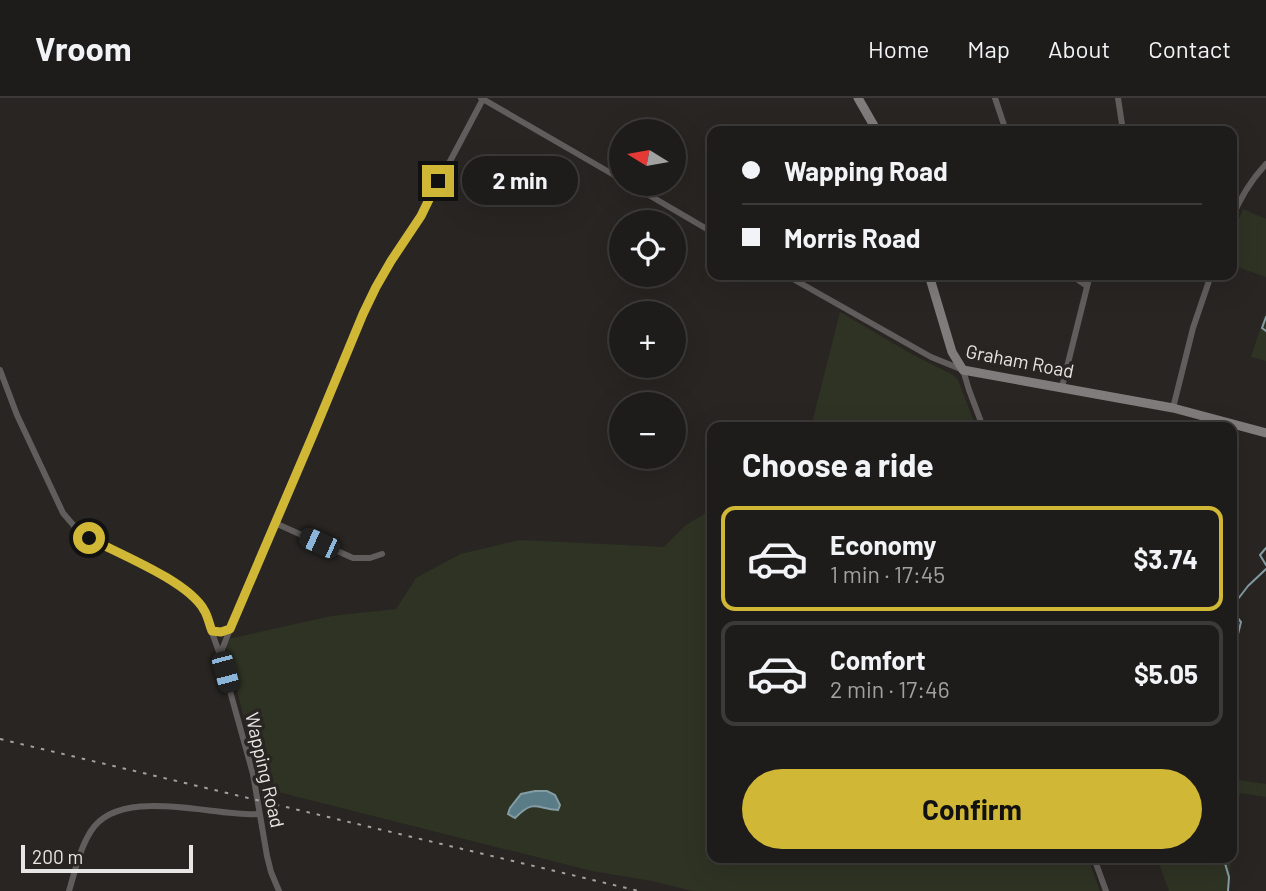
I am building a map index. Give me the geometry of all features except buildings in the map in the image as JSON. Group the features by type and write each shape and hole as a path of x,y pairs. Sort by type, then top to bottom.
{"street":[{"path":"859,98 874,126"},
{"path":"995,98 1004,126"},
{"path":"1118,98 1122,126"},
{"path":"220,655 363,314 376,287 421,216 482,99 609,172"},
{"path":"1237,208 1245,192 1266,164"},
{"path":"650,196 707,229"},
{"name":"Graham Road","path":"795,280 931,358 963,370 1173,408 1225,422"},
{"path":"930,280 952,352 963,370 981,422"},
{"path":"1078,280 1087,286"},
{"path":"1062,387 1089,280"},
{"path":"1173,408 1193,328 1209,280"},
{"name":"Wapping Road","path":"0,370 17,415 68,520 89,538 190,593 204,610 220,655 253,774 271,872 279,891"},
{"name":"Graham Road","path":"1237,425 1266,433"},
{"path":"275,523 353,558 370,558 382,554"},
{"path":"212,631 230,629"},
{"path":"69,891 90,832 107,814 134,806 259,814"},
{"path":"1096,863 1106,891"}],"green space":[{"path":"1243,209 1266,219 1266,277 1237,267 1237,224"},
{"path":"1266,311 1266,361 1251,357"},
{"path":"840,312 953,375 958,380 974,422 812,422"},
{"path":"707,512 707,863 1090,863 1100,891 692,891 592,871 262,788 224,640 331,616 396,609 416,578 460,554 520,540 664,547 686,525"},
{"path":"1237,780 1266,784 1266,797 1240,793 1237,808"},
{"path":"1159,863 1231,863 1229,891 1169,891"}],"water":[{"path":"547,791 555,795 560,805 558,810 532,806 515,818 508,814 521,794"}],"waterway":[{"path":"1266,317 1262,328 1266,331"},
{"path":"1266,548 1260,555 1266,565"},
{"path":"1237,599 1266,569"},
{"path":"1237,617 1241,622 1237,638"},
{"path":"1225,863 1229,877 1228,891"}],"railway":[{"path":"0,739 639,891"}],"route":[{"path":"89,538 190,593 204,610 212,631 230,629 363,314 391,261 421,216 438,181"}]}
